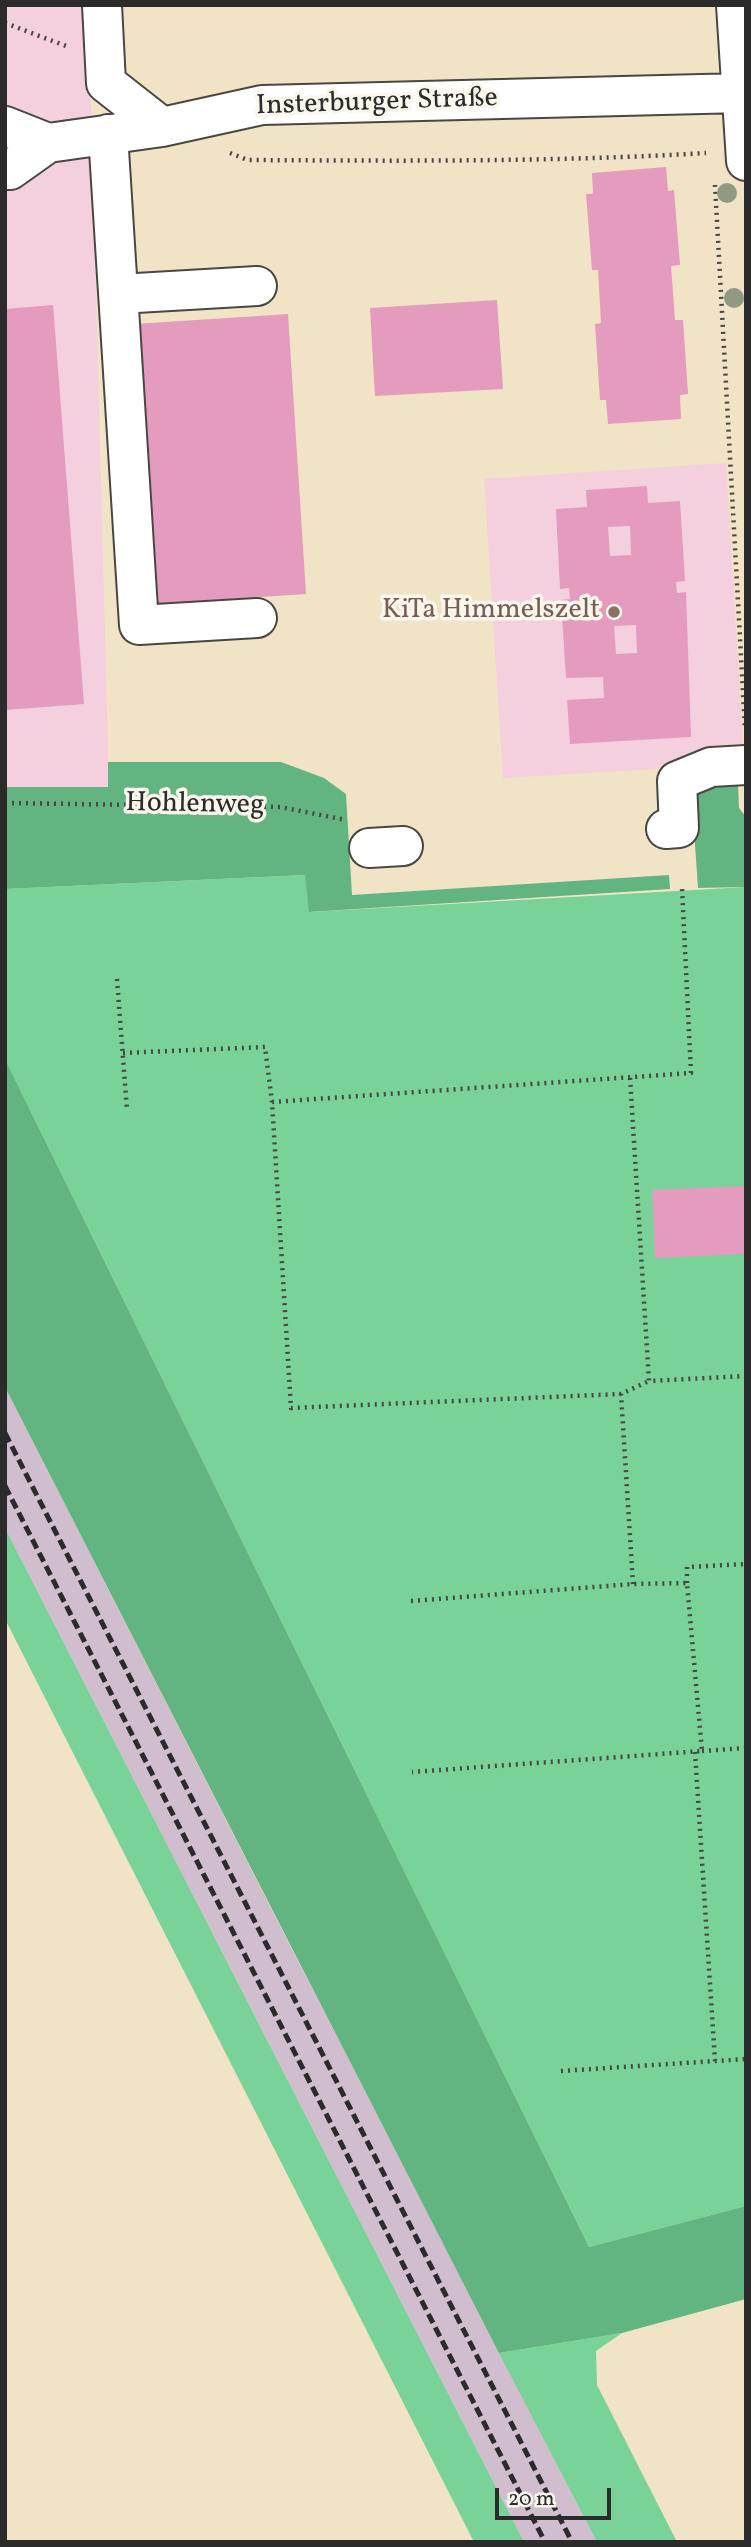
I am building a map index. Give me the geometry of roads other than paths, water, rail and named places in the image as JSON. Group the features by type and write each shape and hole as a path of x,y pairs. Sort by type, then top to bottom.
{"street":[{"path":"102,5 106,83 162,127"},
{"path":"730,171 745,150 736,5"},
{"name":"Insterburger Straße","path":"48,143 162,127 262,105 742,93"},
{"path":"5,126 48,143"},
{"path":"108,134 139,625 257,618"},
{"path":"5,170 10,170 48,143"},
{"path":"118,295 257,286"},
{"path":"673,829 677,781 711,766 746,765"}],"railway":[{"path":"5,1433 572,2542"},
{"path":"5,1486 545,2542"}],"place":[{"name":"KiTa Himmelszelt","path":"614,612"}]}
